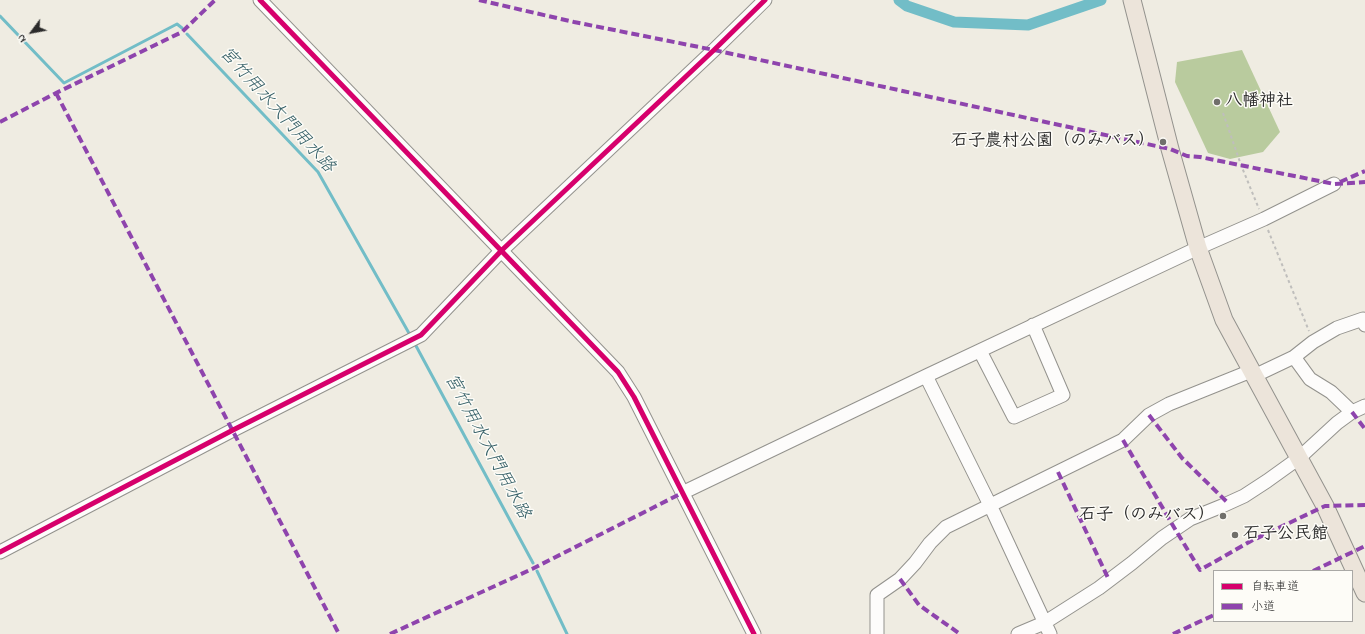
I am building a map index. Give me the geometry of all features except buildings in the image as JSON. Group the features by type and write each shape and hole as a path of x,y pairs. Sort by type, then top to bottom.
{"main road":[{"path":"1132,0 1170,149 1198,248 1224,320 1325,506 1365,593"}],"street":[{"path":"260,0 618,372 634,397 754,634"},
{"path":"0,552 233,430 422,335 502,250 709,56 765,0"},
{"path":"682,494 980,350 1198,248 1264,219 1334,184"},
{"path":"877,634 877,595 900,579 915,563 930,543 946,527 1123,440 1149,415 1169,404 1252,374 1294,356 1313,342 1337,328 1363,319 1365,325"},
{"path":"980,350 1014,417 1063,395 1033,325"},
{"path":"1294,356 1310,379 1331,392 1352,412"},
{"path":"926,376 990,505 1047,628"},
{"path":"1018,634 1047,628 1162,538 1190,520 1244,496 1299,458 1328,431 1352,412 1365,406"}],"green space":[{"path":"1242,50 1280,132 1263,152 1230,159 1208,153 1175,82 1177,62"}],"waterway":[{"path":"899,0 907,6 954,22 1028,25 1101,0"},
{"name":"宮竹用水大門用水路","path":"0,16 64,83 177,24 182,28"},
{"name":"宮竹用水大門用水路","path":"187,34 318,172 410,335"},
{"name":"宮竹用水大門用水路","path":"415,344 533,563"},
{"name":"宮竹用水大門用水路","path":"537,571 567,634"}],"marked path":[{"path":"0,122 182,32 215,0"},
{"path":"479,0 574,22 714,50 1170,149 1187,156 1200,157 1334,184 1365,182"},
{"path":"56,93 339,634"},
{"path":"1340,182 1365,171"},
{"path":"1352,412 1365,429"},
{"path":"1149,415 1182,458 1228,503"},
{"path":"1123,440 1200,570 1251,541 1325,506 1365,505"},
{"path":"1058,472 1109,580"},
{"path":"390,634 532,569 682,493"},
{"path":"1315,570 1365,546"},
{"path":"900,579 919,605 960,634"},
{"path":"1173,634 1213,615"}],"cycle path":[{"path":"260,0 618,372 634,397 754,634"},
{"path":"0,552 233,430 421,335 502,250 765,0"}],"place":[{"name":"八幡神社","path":"1217,102"},
{"name":"石子農村公園（のみバス）","path":"1163,142"},
{"name":"石子（のみバス）","path":"1223,516"},
{"name":"石子公民館","path":"1235,535"}]}
